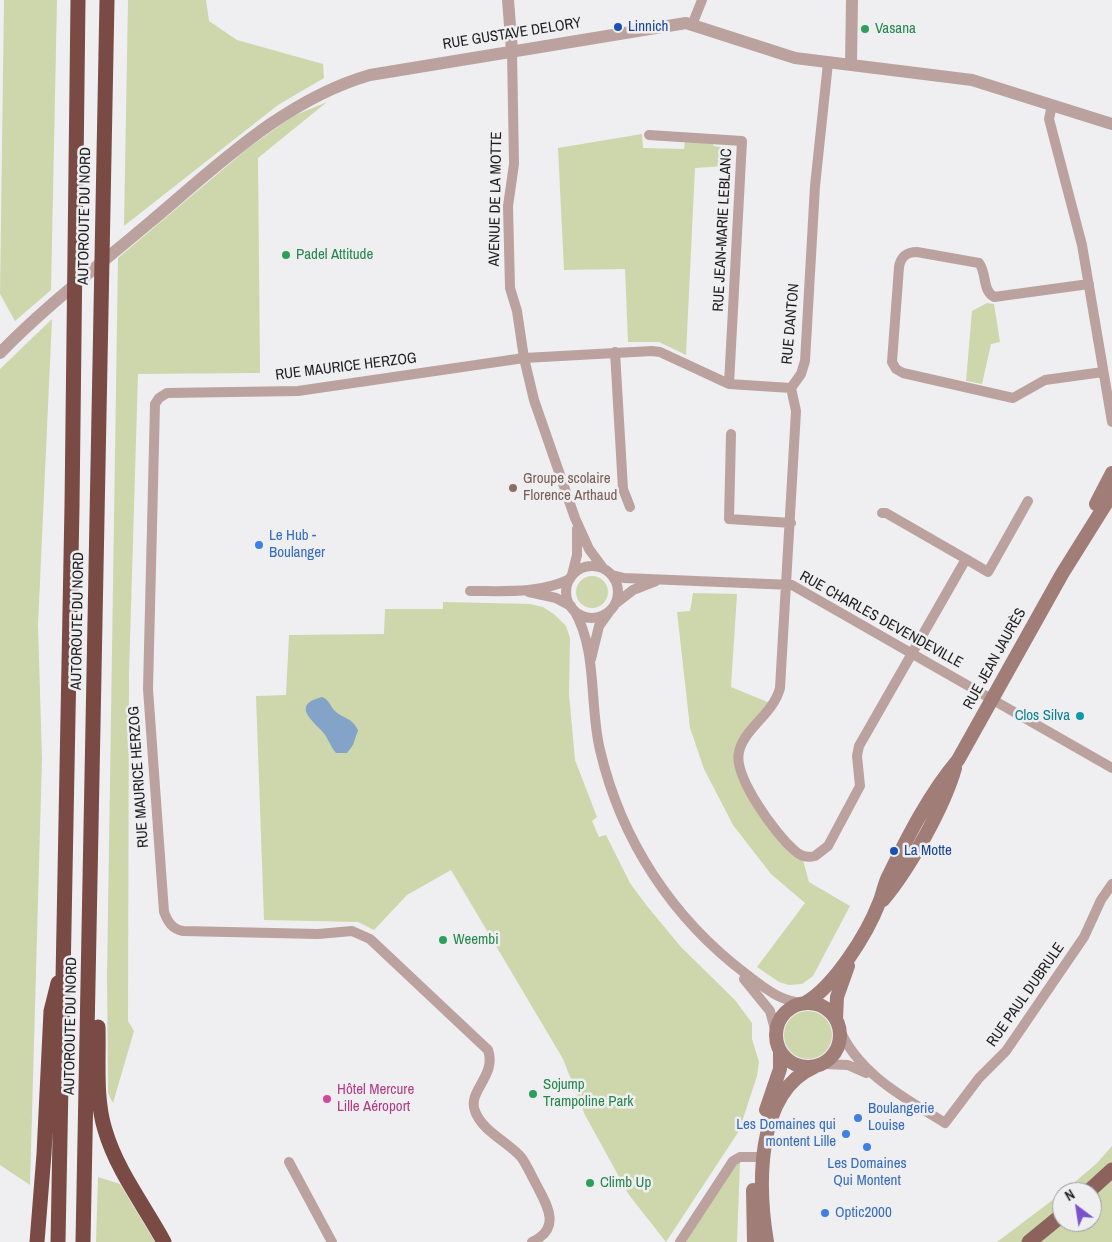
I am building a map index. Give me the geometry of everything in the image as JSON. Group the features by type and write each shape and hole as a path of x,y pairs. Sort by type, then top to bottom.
{"highway":[{"name":"AUTOROUTE DU NORD","path":"58,1242 72,506 78,0"},
{"name":"AUTOROUTE DU NORD","path":"83,1242 107,0"},
{"path":"90,953 98,968 99,1094 104,1129 118,1162 164,1242"},
{"path":"37,1242 44,1154 51,1011 64,965"}],"main road":[{"name":"RUE JEAN JAURÈS","path":"838,1024 837,997 860,938 878,904 890,872 939,784 958,760 1062,574 1112,474"},
{"name":"RUE JEAN JAURÈS","path":"1062,574 1112,494"},
{"name":"RUE JEAN JAURÈS","path":"805,1003 827,986 860,938"},
{"path":"754,1242 753,1184 760,1157 782,1094 797,1076 820,1065 837,1050 840,1042 838,1024 823,1007 805,1003 796,1005 785,1013 778,1024 776,1034 780,1051 780,1069 762,1122 760,1157 768,1242"},
{"path":"780,1051 793,1064 806,1068 820,1065"},
{"path":"1099,1182 1112,1170"},
{"path":"1029,1242 1052,1224"},
{"path":"1024,1242 1048,1227"}],"street":[{"path":"508,0 512,51"},
{"path":"692,25 702,0"},
{"path":"851,65 852,0"},
{"name":"RUE GUSTAVE DELORY","path":"0,353 29,326 240,146 308,100 350,81 370,75 674,24 692,25 775,53 828,62 956,77 1112,124"},
{"name":"AVENUE DE LA MOTTE","path":"512,51 514,164 508,206 510,284 532,392 576,518 589,549 603,568"},
{"name":"RUE DANTON","path":"791,388 801,374 805,361 815,186 828,62"},
{"path":"1052,105 1048,120 1078,228 1112,422"},
{"name":"RUE JEAN-MARIE LEBLANC","path":"649,135 742,141 729,384"},
{"path":"1089,284 994,297 987,290 983,269 979,263 917,252 908,253 902,258 899,266 892,362 896,369 903,373 1013,398 1045,380 1103,372"},
{"path":"524,358 656,351 729,384 791,388 796,410 791,523 778,694 772,708 743,742 738,758 741,774 765,814 789,845 801,854 810,857 824,851 858,791 861,782 857,756 859,746 966,559"},
{"path":"615,352 623,489 630,506"},
{"name":"RUE MAURICE HERZOG","path":"524,358 298,391 167,393 159,398 155,408 148,677 164,912 169,924 183,932 318,934 352,931 370,939 488,1050 490,1067 475,1098 474,1108 481,1121 522,1158 549,1208 551,1219 548,1228 540,1238 532,1242"},
{"path":"731,434 728,519 791,523"},
{"path":"882,513 988,572 1028,501"},
{"name":"AVENUE DE LA MOTTE","path":"571,577 578,555 576,518"},
{"path":"470,591 523,591 558,584 584,567 603,568 612,575 618,587 612,608 597,635 590,674"},
{"name":"RUE CHARLES DEVENDEVILLE","path":"612,575 661,580 785,584 798,588 992,699"},
{"path":"571,577 567,593 584,628 594,723 602,758 612,794 632,840 649,870 676,908 727,960 766,1005 773,1018 776,1034"},
{"name":"RUE CHARLES DEVENDEVILLE","path":"612,608 632,590 661,580"},
{"path":"523,591 556,598 582,615 591,617 612,608"},
{"path":"992,699 1112,768"},
{"name":"RUE PAUL DUBRULE","path":"820,1065 848,1066 879,1080 945,1123 979,1078 1006,1051 1084,937 1101,900 1112,884"},
{"path":"727,960 781,999 805,1003"},
{"name":"RUE PAUL DUBRULE","path":"838,1024 853,1055 879,1080"},
{"path":"680,1242 730,1164 740,1157 760,1157"},
{"path":"289,1162 332,1242"}],"green space":[{"path":"4,0 57,0 51,290 15,321 0,294"},
{"path":"128,0 206,0 209,21 237,40 323,64 324,78 278,105 124,226"},
{"path":"327,102 258,158 260,373 138,374 129,674 128,1021 134,1031 113,1103 108,1093 107,975 118,258 247,149 293,116"},
{"path":"642,134 643,148 684,149 685,140 711,142 714,146 725,148 725,166 695,168 686,355 659,342 628,342 625,269 564,270 558,148"},
{"path":"987,303 994,304 1000,342 991,344 982,384 966,381 972,311"},
{"path":"52,319 38,625 42,759 30,1185 0,1165 0,369"},
{"path":"592,576 598,577 603,581 607,586 607,598 603,603 598,607 592,608 586,607 581,603 577,598 576,592 577,586 581,581 586,577"},
{"path":"693,593 737,594 731,687 770,703 735,751 734,760 737,772 803,860 809,882 850,906 813,976 802,984 789,985 779,982 757,967 805,903 771,874 733,825 704,769 690,728 677,612 690,611"},
{"path":"443,602 530,604 543,607 566,626 570,638 569,694 575,760 597,817 592,821 599,837 606,835 630,883 647,906 681,947 735,1000 752,1023 752,1039 759,1062 757,1076 739,1131 666,1242 629,1195 585,1115 563,1059 451,870 407,895 374,930 358,922 264,920 256,696 286,695 289,635 384,634 385,609 443,609"},
{"path":"808,1011 817,1013 825,1018 830,1026 832,1035 830,1044 825,1052 817,1057 808,1059 799,1057 791,1052 786,1044 784,1035 786,1026 791,1018 799,1013"},
{"path":"1112,1146 1112,1242 997,1242 1052,1201 1052,1232 1102,1232 1102,1182 1075,1182 1096,1164"},
{"path":"740,1162 737,1242 686,1242 734,1164"},
{"path":"98,1177 120,1184 155,1242 96,1242"}],"water":[{"path":"322,697 327,700 336,712 353,723 358,730 353,745 347,753 336,753 321,730 308,716 306,707 308,703"}],"place":[{"name":"Linnich","path":"618,27"},
{"name":"Vasana","path":"865,29"},
{"name":"Padel Attitude","path":"286,255"},
{"name":"Groupe scolaire Florence Arthaud","path":"513,488"},
{"name":"Le Hub - Boulanger","path":"259,545"},
{"name":"Clos Silva","path":"1080,716"},
{"name":"La Motte","path":"894,851"},
{"name":"Weembi","path":"443,940"},
{"name":"Sojump Trampoline Park","path":"533,1094"},
{"name":"Hôtel Mercure Lille Aéroport","path":"327,1099"},
{"name":"Boulangerie Louise","path":"858,1118"},
{"name":"Les Domaines qui montent Lille","path":"846,1134"},
{"name":"Les Domaines Qui Montent","path":"867,1147"},
{"name":"Climb Up","path":"590,1183"},
{"name":"Optic2000","path":"825,1213"}]}
